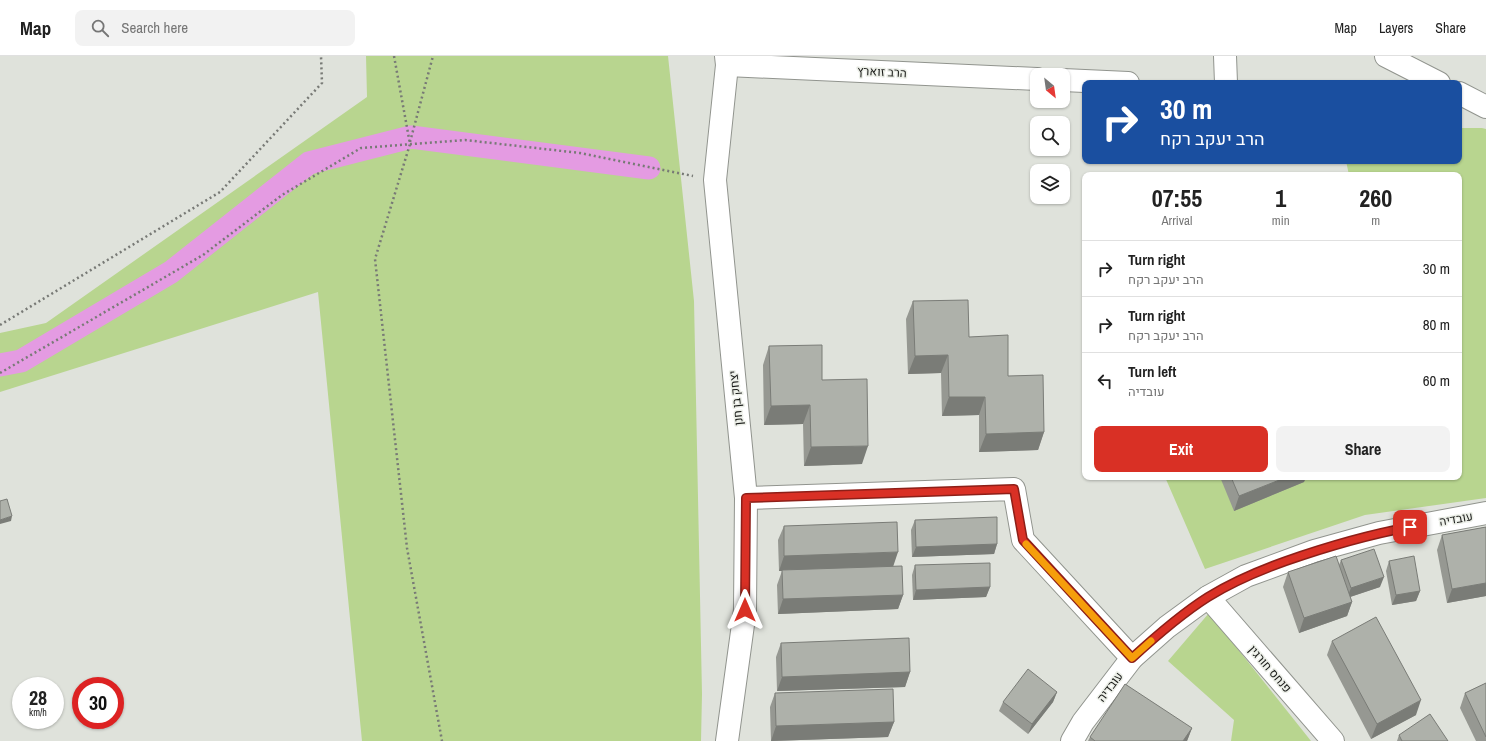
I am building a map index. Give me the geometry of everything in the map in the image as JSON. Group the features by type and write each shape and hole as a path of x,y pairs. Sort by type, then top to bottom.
{"street":[{"path":"1225,56 1226,80"},
{"path":"1386,56 1433,80"},
{"name":"הרב זוארץ","path":"726,60 1030,79"},
{"name":"יצחק בן חנן","path":"726,60 715,180 746,498 745,610 727,741"},
{"path":"1070,80 1082,81"},
{"path":"1462,95 1486,107"},
{"path":"1462,105 1486,107"},
{"path":"746,498 1014,489 1023,540 1132,658"},
{"name":"עובדיה","path":"1072,741 1082,722 1132,658 1166,627 1208,597 1246,576 1314,551 1379,533 1486,513"},
{"name":"פנחס חורגין","path":"1208,597 1333,741"}],"path":[{"path":"0,325 220,192 322,83 321,56"},
{"path":"394,56 410,144"},
{"path":"433,56 410,144 376,259 407,548 442,741"},
{"path":"0,373 204,255 282,195 361,148 465,140 580,153 715,180"}],"green space":[{"path":"366,56 668,56 694,301 702,694 701,741 362,741 318,292 0,392 0,333 46,323 367,97"},
{"path":"1462,128 1486,129 1486,498 1365,515 1205,569 1166,480 1462,480 1462,172 1348,172 1347,164 1462,164"},
{"path":"1209,613 1311,741 1231,741 1234,720 1168,661"}],"building":[{"path":"968,300 969,337 1008,335 1008,376 1043,375 1044,432 986,434 985,397 949,397 948,355 915,356 913,301"},
{"path":"822,345 822,380 867,379 868,446 811,447 810,405 771,406 769,346"},
{"path":"1232,480 1279,480 1239,496"},
{"path":"7,499 12,516 0,520 0,501"},
{"path":"997,517 997,544 916,547 915,520"},
{"path":"897,522 898,552 784,556 784,526"},
{"path":"1486,527 1486,583 1452,589 1442,535"},
{"path":"1374,549 1384,577 1351,588 1341,560"},
{"path":"1336,556 1352,602 1304,618 1288,572"},
{"path":"1414,556 1420,591 1396,595 1389,561"},
{"path":"990,563 990,587 916,590 915,565"},
{"path":"902,566 903,595 783,599 782,570"},
{"path":"1376,617 1421,700 1377,724 1332,641"},
{"path":"909,638 910,672 782,677 781,643"},
{"path":"1028,669 1057,692 1032,724 1003,702"},
{"path":"1486,683 1486,737 1465,693"},
{"path":"1125,684 1192,728 1183,741 1095,741 1090,737"},
{"path":"893,689 894,722 776,726 775,693"},
{"path":"1430,714 1448,741 1402,741 1399,735"}],"waterway":[{"path":"0,365 21,361 171,272 309,163 411,137 649,168"}],"slow traffic":[{"path":"1026,544 1132,658 1151,641"}],"route":[{"path":"745,610 746,498 1014,489 1023,540 1132,658 1166,627 1208,597 1246,576 1314,551 1379,533 1410,527"}]}
